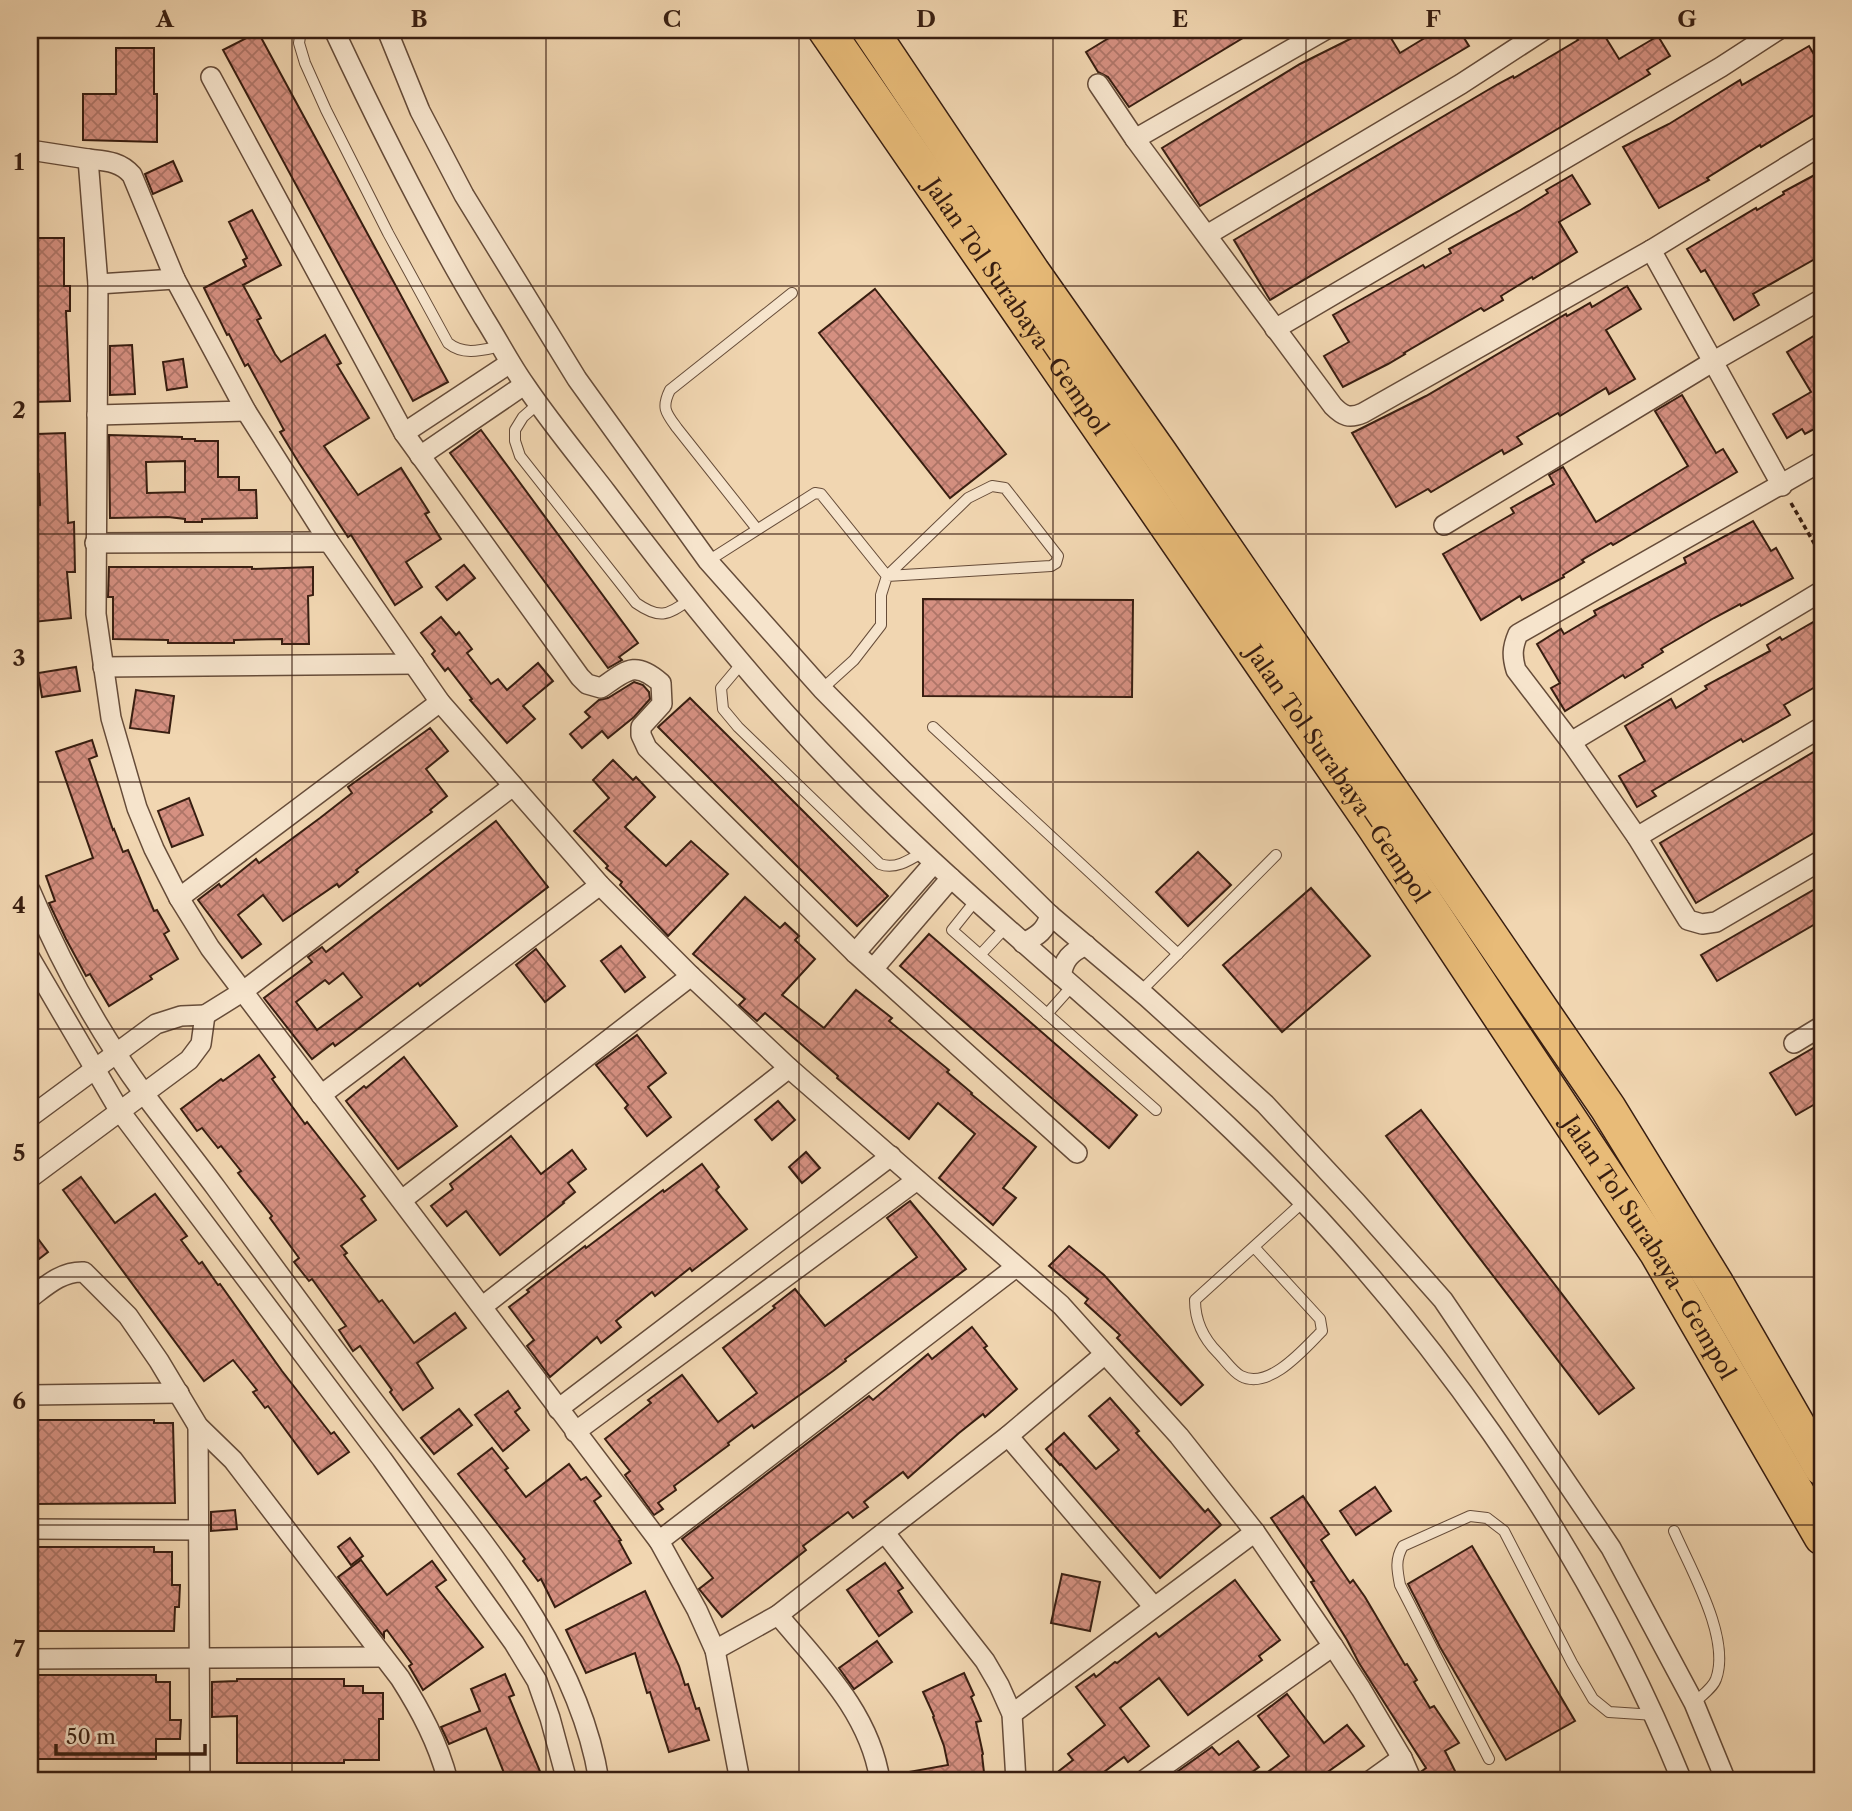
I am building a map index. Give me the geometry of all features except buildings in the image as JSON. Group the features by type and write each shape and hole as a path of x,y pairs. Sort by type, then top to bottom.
{"highway":[{"name":"Jalan Tol Surabaya–Gempol","path":"826,30 1375,827 1657,1252 1822,1537"},
{"name":"Jalan Tol Surabaya–Gempol","path":"870,30 1017,249 1608,1108 1716,1284 1822,1468"}],"street":[{"path":"334,30 406,180 449,260 524,385 688,600 800,729 929,858 1234,1132 1356,1258 1440,1364 1520,1476 1597,1603 1655,1716 1682,1781"},
{"path":"387,30 420,111 464,195 577,379 708,561 822,689 1050,915 1265,1104 1443,1300 1611,1548 1694,1703 1726,1781"},
{"path":"1135,139 1325,30"},
{"path":"1208,235 1461,84 1544,30"},
{"path":"1275,329 1778,30"},
{"path":"211,77 404,433 587,684 601,688 627,671 635,669 648,671 662,683 662,704 641,727 641,735 647,748 855,953 1077,1153"},
{"path":"1098,84 1135,139 1333,405 1341,415 1354,417 1651,250 1822,145"},
{"path":"30,150 116,162 132,176 175,279 246,411 329,542 440,702 600,885 691,976 789,1068 1061,1305 1179,1436 1255,1532 1361,1689 1402,1758 1412,1781"},
{"path":"88,159 97,284 94,543 96,614 111,718 137,808 179,898 209,948 659,1541 715,1650 740,1781"},
{"path":"1651,250 1782,486"},
{"path":"97,284 175,279"},
{"path":"1444,525 1714,361 1822,299"},
{"path":"404,433 506,354"},
{"path":"420,456 524,385"},
{"path":"97,415 246,411"},
{"path":"1822,461 1518,634 1513,647 1516,670 1637,837 1688,920 1702,924 1716,922 1822,860"},
{"path":"94,543 329,542"},
{"path":"1570,742 1822,591"},
{"path":"103,667 414,664"},
{"path":"179,898 440,702"},
{"path":"1637,837 1822,727"},
{"path":"30,1117 156,1024 181,1016 205,1015 242,992 513,786"},
{"path":"855,953 929,858"},
{"path":"873,969 951,878"},
{"path":"321,1095 600,885"},
{"path":"30,890 47,930 75,982 144,1093 540,1625 566,1676 588,1734 599,1781"},
{"path":"1023,943 1038,936 1047,925 1050,915"},
{"path":"1066,981 1063,962 1073,952 1086,946"},
{"path":"30,958 119,1110 382,1459 498,1620 537,1681 567,1781"},
{"path":"402,1200 691,976"},
{"path":"30,1178 189,1059 201,1044 205,1015"},
{"path":"1794,1043 1822,1026"},
{"path":"483,1306 789,1068"},
{"path":"558,1409 891,1156"},
{"path":"575,1432 917,1180"},
{"path":"659,1541 1016,1267"},
{"path":"30,1298 53,1280 71,1271 84,1272 128,1315 198,1426 233,1460 400,1678 422,1712 441,1756 448,1781"},
{"path":"715,1650 778,1615 1008,1436 1105,1354"},
{"path":"30,1395 179,1393"},
{"path":"198,1426 200,1781"},
{"path":"1008,1436 1154,1607"},
{"path":"382,1459 404,1441"},
{"path":"30,1529 198,1530"},
{"path":"1013,1714 1255,1532"},
{"path":"885,1533 985,1661 1013,1714 1016,1781"},
{"path":"778,1615 850,1702 873,1749 880,1781"},
{"path":"1143,1781 1333,1646"},
{"path":"30,1659 382,1657"},
{"path":"1370,1781 1402,1758"}],"lane":[{"path":"301,30 299,43 305,63 326,110 388,233 448,343 466,352 506,354"},
{"path":"757,529 677,428 666,412 665,401 670,390 792,293"},
{"path":"538,403 515,430 520,456 636,603 648,612 661,615 673,612 688,600"},
{"path":"822,689 854,660 881,625 881,595 887,576 968,498 992,486 1005,488 1058,556 1056,563 1051,566 887,576"},
{"path":"708,561 810,495 821,494 887,576"},
{"path":"743,663 721,688 723,709 738,727 880,864 887,866 929,858"},
{"path":"933,727 1178,954"},
{"path":"1140,992 1276,855"},
{"path":"976,900 952,930 1156,1110"},
{"path":"981,954 1006,928"},
{"path":"1047,1014 1066,981"},
{"path":"1254,1247 1320,1318 1322,1331 1297,1357 1274,1373 1254,1380 1240,1376 1211,1346 1195,1319 1195,1300 1254,1247 1303,1203"},
{"path":"1489,1759 1400,1585 1397,1570 1397,1556 1403,1546 1470,1516 1488,1518 1504,1531 1593,1699 1609,1712 1655,1716"},
{"path":"1674,1531 1713,1620 1720,1647 1715,1682 1694,1703"}],"path":[{"path":"1782,486 1822,556"}]}
